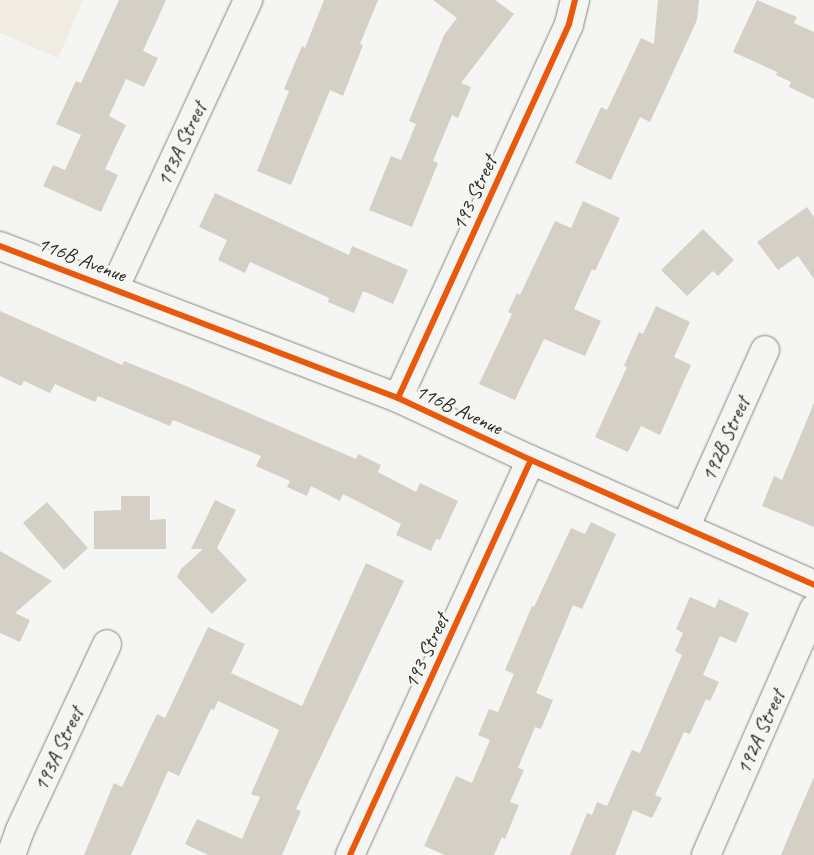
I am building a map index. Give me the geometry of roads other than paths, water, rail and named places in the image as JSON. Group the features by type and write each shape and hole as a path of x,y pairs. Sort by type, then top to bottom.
{"street":[{"name":"193A Street","path":"114,289 248,0"},
{"name":"193 Street","path":"398,398 569,24 575,0"},
{"name":"116B Avenue","path":"0,246 398,398 531,460 814,585"},
{"name":"192B Street","path":"685,528 765,350"},
{"name":"193 Street","path":"350,855 531,460"},
{"name":"192A Street","path":"706,855 814,609"},
{"name":"193A Street","path":"11,855 20,830 107,644"}]}
